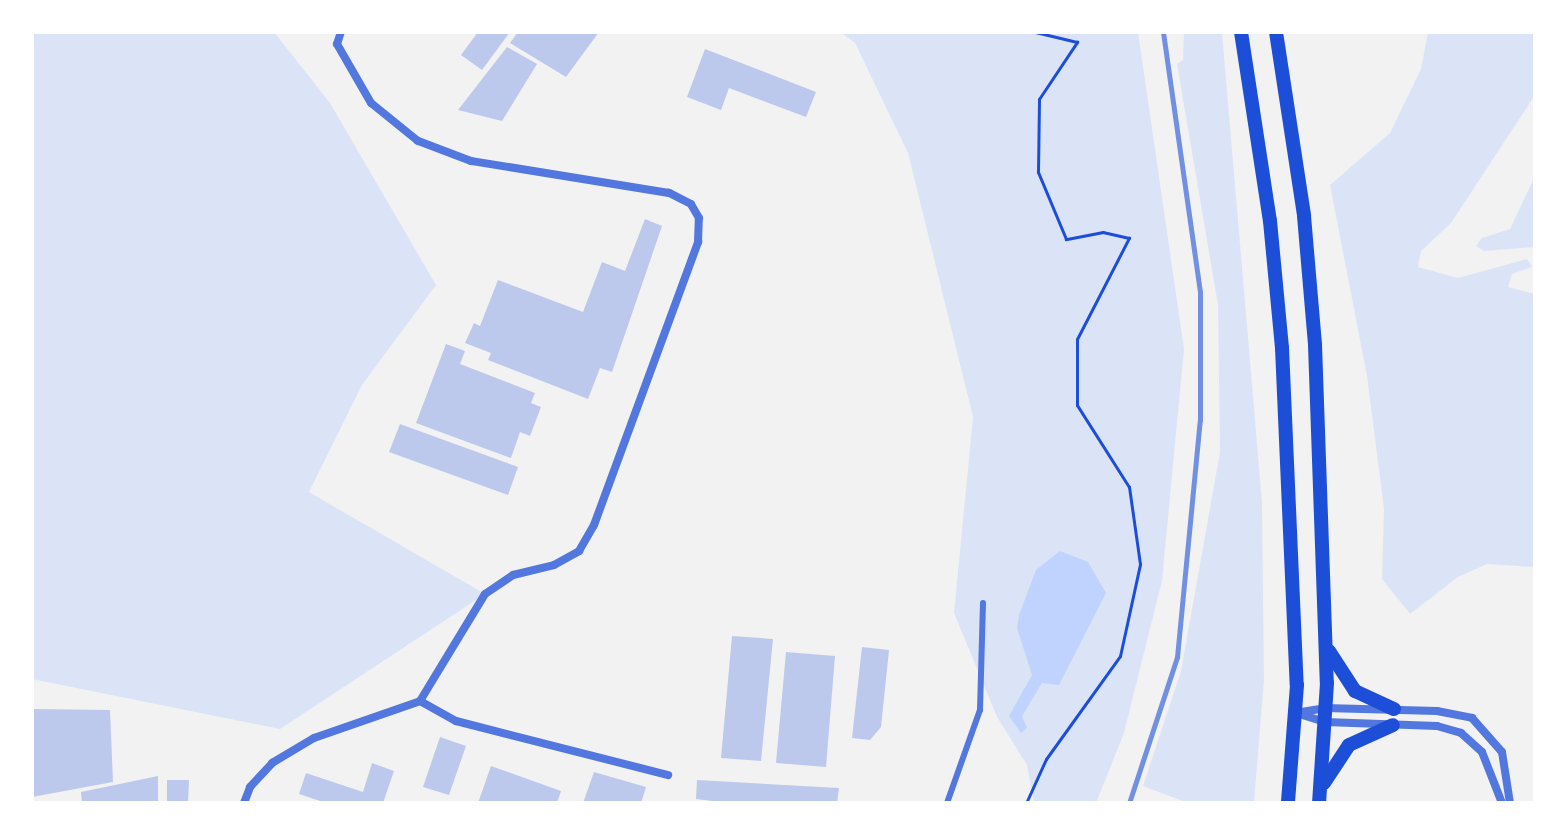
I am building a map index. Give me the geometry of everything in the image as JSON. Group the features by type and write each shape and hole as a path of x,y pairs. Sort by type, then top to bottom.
{"main road":[{"path":"1241,32 1270,221 1282,348 1295,713 1288,803"},
{"path":"1276,32 1304,216 1315,345 1326,642 1320,799"},
{"path":"1320,799 1349,745 1394,717 1355,691 1335,666 1326,642"}],"street":[{"path":"244,803 272,763 314,738 420,701 485,594 513,575 554,565 579,551 594,525 698,242 699,218 691,204 669,193 471,161 418,141 371,103 337,44 341,32"},
{"path":"947,803 980,710 983,603"},
{"path":"420,701 456,721 668,775"},
{"path":"1295,713 1394,717 1456,713 1485,727 1507,768 1510,803"},
{"path":"1295,713 1394,717 1437,726 1472,740 1482,752 1502,803"}],"path":[{"path":"1026,803 1046,759 1120,656 1140,564 1129,487 1077,405 1077,339 1129,238 1103,232 1066,239 1038,172 1039,99 1077,42 1035,32"}],"shaded area":[{"path":"32,32 274,32 330,103 436,285 362,385 309,492 485,594 280,729 32,679"},
{"path":"840,32 1138,32 1184,349 1162,581 1124,733 1096,803 1034,803 1027,765 997,717 954,613 973,417 908,153 855,43"},
{"path":"1184,32 1222,32 1262,502 1264,680 1254,803 1188,803 1143,786 1181,671 1220,452 1218,305 1177,64 1183,60"},
{"path":"1428,32 1535,32 1535,95 1451,223 1421,251 1418,267 1458,278 1527,259 1532,267 1512,274 1508,287 1535,294 1535,567 1487,564 1458,577 1410,614 1382,579 1384,509 1367,376 1330,185 1390,133 1421,69"},
{"path":"1535,176 1535,247 1484,251 1476,246 1482,238 1510,229"}],"water":[{"path":"1060,551 1088,562 1106,593 1059,685 1042,683 1022,716 1027,728 1021,733 1009,716 1032,675 1017,628 1019,615 1036,570"}],"building":[{"path":"478,32 510,32 482,70 461,55"},
{"path":"518,32 599,32 566,77 510,43"},
{"path":"507,47 537,64 502,121 458,110"},
{"path":"705,49 816,92 806,117 729,88 721,110 687,97"},
{"path":"645,219 662,226 612,372 600,368 588,399 488,360 491,353 465,343 474,323 480,326 498,280 583,312 602,262 625,271"},
{"path":"446,344 465,351 460,364 535,393 531,403 541,407 530,436 520,432 511,458 416,423"},
{"path":"400,424 518,467 508,495 389,452"},
{"path":"732,636 773,639 761,761 721,758"},
{"path":"862,647 889,650 881,727 870,740 852,738"},
{"path":"786,652 835,656 826,767 776,763"},
{"path":"32,709 110,710 113,782 32,797"},
{"path":"440,737 466,746 449,795 423,787"},
{"path":"372,763 394,771 383,803 326,803 299,794 306,773 363,792"},
{"path":"491,766 561,791 557,803 478,803"},
{"path":"594,772 646,787 641,803 583,803"},
{"path":"158,776 158,803 82,803 81,792"},
{"path":"167,780 189,780 188,803 167,803"},
{"path":"697,780 839,788 837,803 730,803 696,799"}],"railway":[{"path":"1129,803 1177,657 1200,420 1200,292 1163,32"}]}
